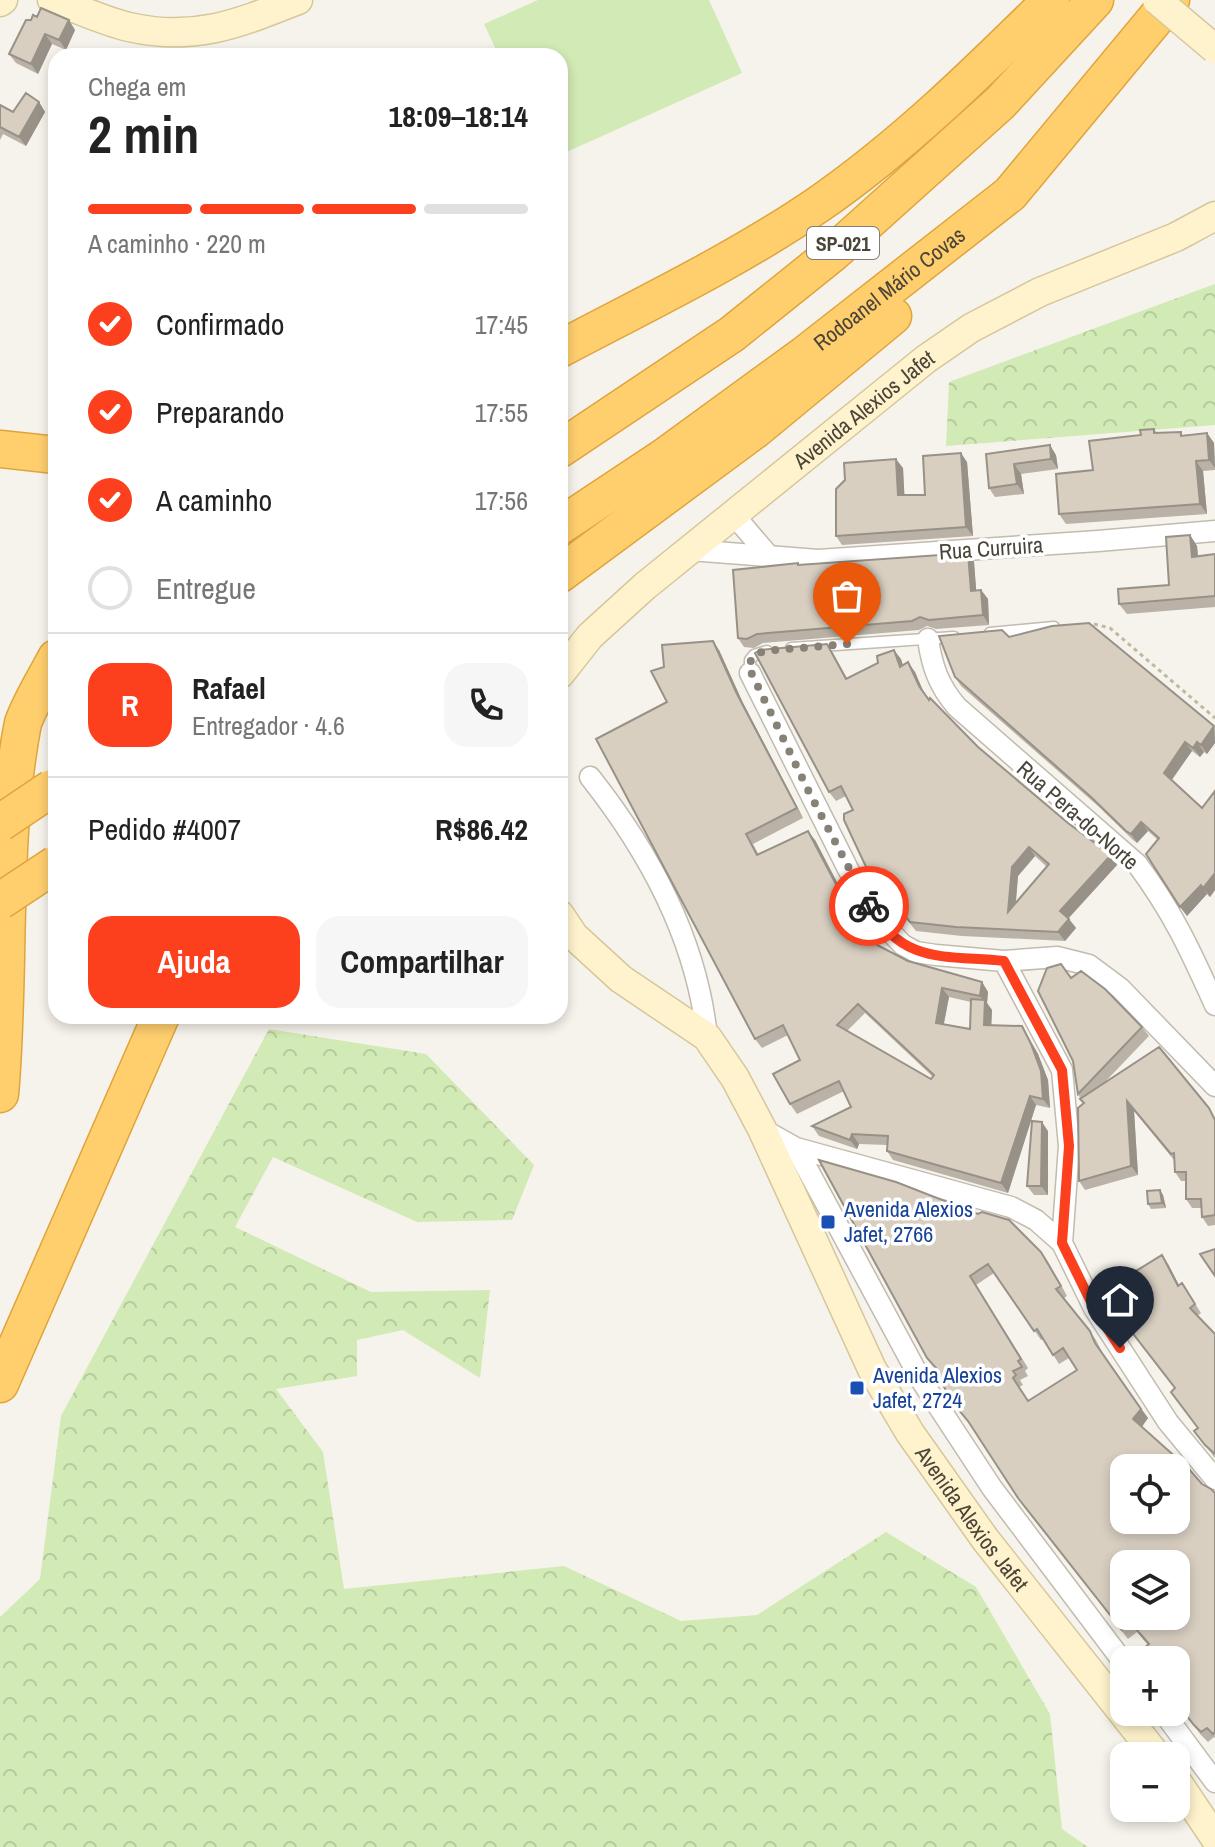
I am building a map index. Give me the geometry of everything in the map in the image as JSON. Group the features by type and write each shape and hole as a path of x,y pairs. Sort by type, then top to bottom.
{"highway":[{"path":"568,345 723,263 820,203 943,107 1051,0"},
{"name":"SP-021","path":"568,444 732,334 833,253 1000,103 1095,0"},
{"name":"Rodoanel Mário Covas","path":"568,521 664,457 804,355 1010,194 1171,0"},
{"path":"568,568 755,430 919,294 1010,194"},
{"path":"0,449 48,454"},
{"path":"0,1094 4,1052 0,865 9,782 23,723 48,674"},
{"path":"0,823 48,791"},
{"path":"0,901 48,869"},
{"path":"0,1384 157,1024"}],"main road":[{"path":"52,0 126,26 189,34 212,30 298,0"},
{"path":"1157,0 1215,49"},
{"name":"Avenida Alexios Jafet","path":"568,664 590,636 690,550 926,359 971,328 1040,292 1176,237 1215,216"},
{"name":"Avenida Alexios Jafet","path":"568,927 621,979 707,1037 735,1078 762,1129 872,1369 910,1433 985,1539 1146,1742"},
{"path":"1190,1801 1215,1838"}],"street":[{"path":"733,514 768,555"},
{"name":"Rua Curruira","path":"690,550 818,560 1215,531"},
{"name":"Rua Pera-do-Norte","path":"928,639 931,661 941,689 957,707 1137,864 1158,892 1191,949 1215,1005"},
{"path":"750,673 873,914 903,945 916,952 1004,961 1057,957 1089,965 1120,988 1215,1086"},
{"name":"Avenida Alexios Jafet","path":"590,777 618,812 643,852 670,905 699,986 707,1037"},
{"path":"1004,961 1062,1070 1069,1146 1062,1243"},
{"path":"762,1129 796,1148 1011,1207 1036,1220 1062,1243 1094,1308 1168,1422 1215,1479"},
{"name":"Avenida Alexios Jafet","path":"796,1148 900,1346 937,1405 992,1488 1111,1646"},
{"path":"1174,1726 1213,1773 1190,1782"}],"lane":[{"path":"981,634 1094,624"},
{"path":"750,673 750,660 764,651 967,635"}],"path":[{"path":"1094,624 1110,628 1215,718"}],"green space":[{"path":"538,0 709,0 742,73 568,151 568,48 495,48 484,24"},
{"path":"1215,284 1215,425 946,446 949,382"},
{"path":"269,1029 426,1054 534,1165 512,1220 417,1222 273,1157 235,1227 371,1292 490,1290 480,1378 403,1330 357,1340 357,1376 276,1389 323,1452 344,1589 564,1566 681,1621 757,1615 886,1532 976,1587 1050,1714 1062,1829 1088,1847 0,1847 0,1617 40,1579 61,1416"}],"building":[{"path":"41,8 69,20 59,40 45,34 31,64 9,54 26,20 31,20 33,15 37,17"},
{"path":"26,93 39,102 19,137 0,127 0,105 13,112"},
{"path":"1154,429 1154,433 1181,432 1181,436 1207,433 1209,460 1196,461 1200,504 1059,514 1056,474 1093,470 1089,441 1141,435 1140,430"},
{"path":"1050,445 1051,459 1014,464 1017,484 989,488 986,454"},
{"path":"961,453 966,527 836,536 836,489 845,480 844,463 896,459 898,495 925,495 923,456"},
{"path":"1190,535 1192,557 1215,554 1215,596 1119,604 1118,589 1169,585 1166,537"},
{"path":"968,553 971,591 981,590 983,615 929,620 920,617 912,621 738,638 733,570"},
{"path":"1089,623 1214,726 1201,745 1197,742 1193,748 1185,742 1164,773 1202,808 1215,791 1215,873 1180,907 1146,854 1159,838 1141,822 1131,834 1126,831 955,677 939,636 1002,630 1009,637 1052,626"},
{"path":"713,641 797,808 746,834 757,855 808,831 852,915 877,945 908,961 982,982 980,996 942,988 936,1023 970,1029 971,999 985,1000 984,1025 1022,1026 1041,1071 1043,1099 1030,1096 1001,1183 887,1151 888,1136 852,1134 850,1140 812,1126 851,1107 839,1081 790,1104 773,1074 800,1060 783,1025 755,1039 596,739 667,702 651,671 664,667 662,645","holes":["858,1004 934,1075 931,1079 837,1025"]},
{"path":"827,644 846,679 878,663 877,656 894,650 900,667 908,662 929,700 978,747 1111,855 1060,911 1069,919 1058,932 910,922 867,869 844,820 844,814 853,810 841,786 829,792 755,653","holes":["1029,847 1049,864 1008,912 1012,867"]},
{"path":"1061,964 1071,978 1081,971 1105,989 1142,1027 1078,1094 1073,1061 1038,991 1047,968"},
{"path":"1159,1047 1209,1108 1215,1120 1215,1215 1202,1217 1201,1199 1186,1199 1186,1172 1175,1172 1174,1153 1171,1154 1127,1101 1131,1166 1079,1181 1078,1108 1084,1103 1080,1099"},
{"path":"1032,1121 1042,1122 1041,1186 1027,1186"},
{"path":"819,1160 896,1182 978,1214 982,1212 1009,1220 1041,1252 1061,1286 1056,1289 1090,1331 1141,1409 1133,1419 1172,1454 1110,1454 1110,1534 1190,1534 1190,1470 1215,1493 1213,1734 1207,1728 1201,1732 1190,1720 1190,1646 1147,1646 1149,1644 1137,1630 1190,1630 1190,1550 1110,1550 1110,1615 1018,1498 953,1403 936,1368 927,1358","holes":["988,1264 1034,1331 1037,1329 1053,1355 1063,1348 1077,1370 1028,1401 1013,1378 1016,1375 1013,1371 1022,1367 1018,1361 1021,1359 970,1276"]},
{"path":"1160,1190 1162,1203 1148,1204 1147,1191"},
{"path":"1215,1249 1215,1276 1200,1254"},
{"path":"1162,1255 1178,1286 1182,1283 1195,1304 1190,1308 1215,1334 1215,1454 1194,1431 1198,1428 1171,1392 1175,1388 1107,1300 1116,1295 1110,1287"}],"way so far":[{"path":"847,644 764,651 754,655 748,666 869,906"}],"place":[{"name":"Avenida Alexios Jafet, 2766","path":"828,1222"},
{"name":"Avenida Alexios Jafet, 2724","path":"857,1388"}],"route":[{"path":"869,906 892,936 916,952 1004,961 1062,1070 1069,1127 1062,1243 1094,1308 1120,1348"}]}
